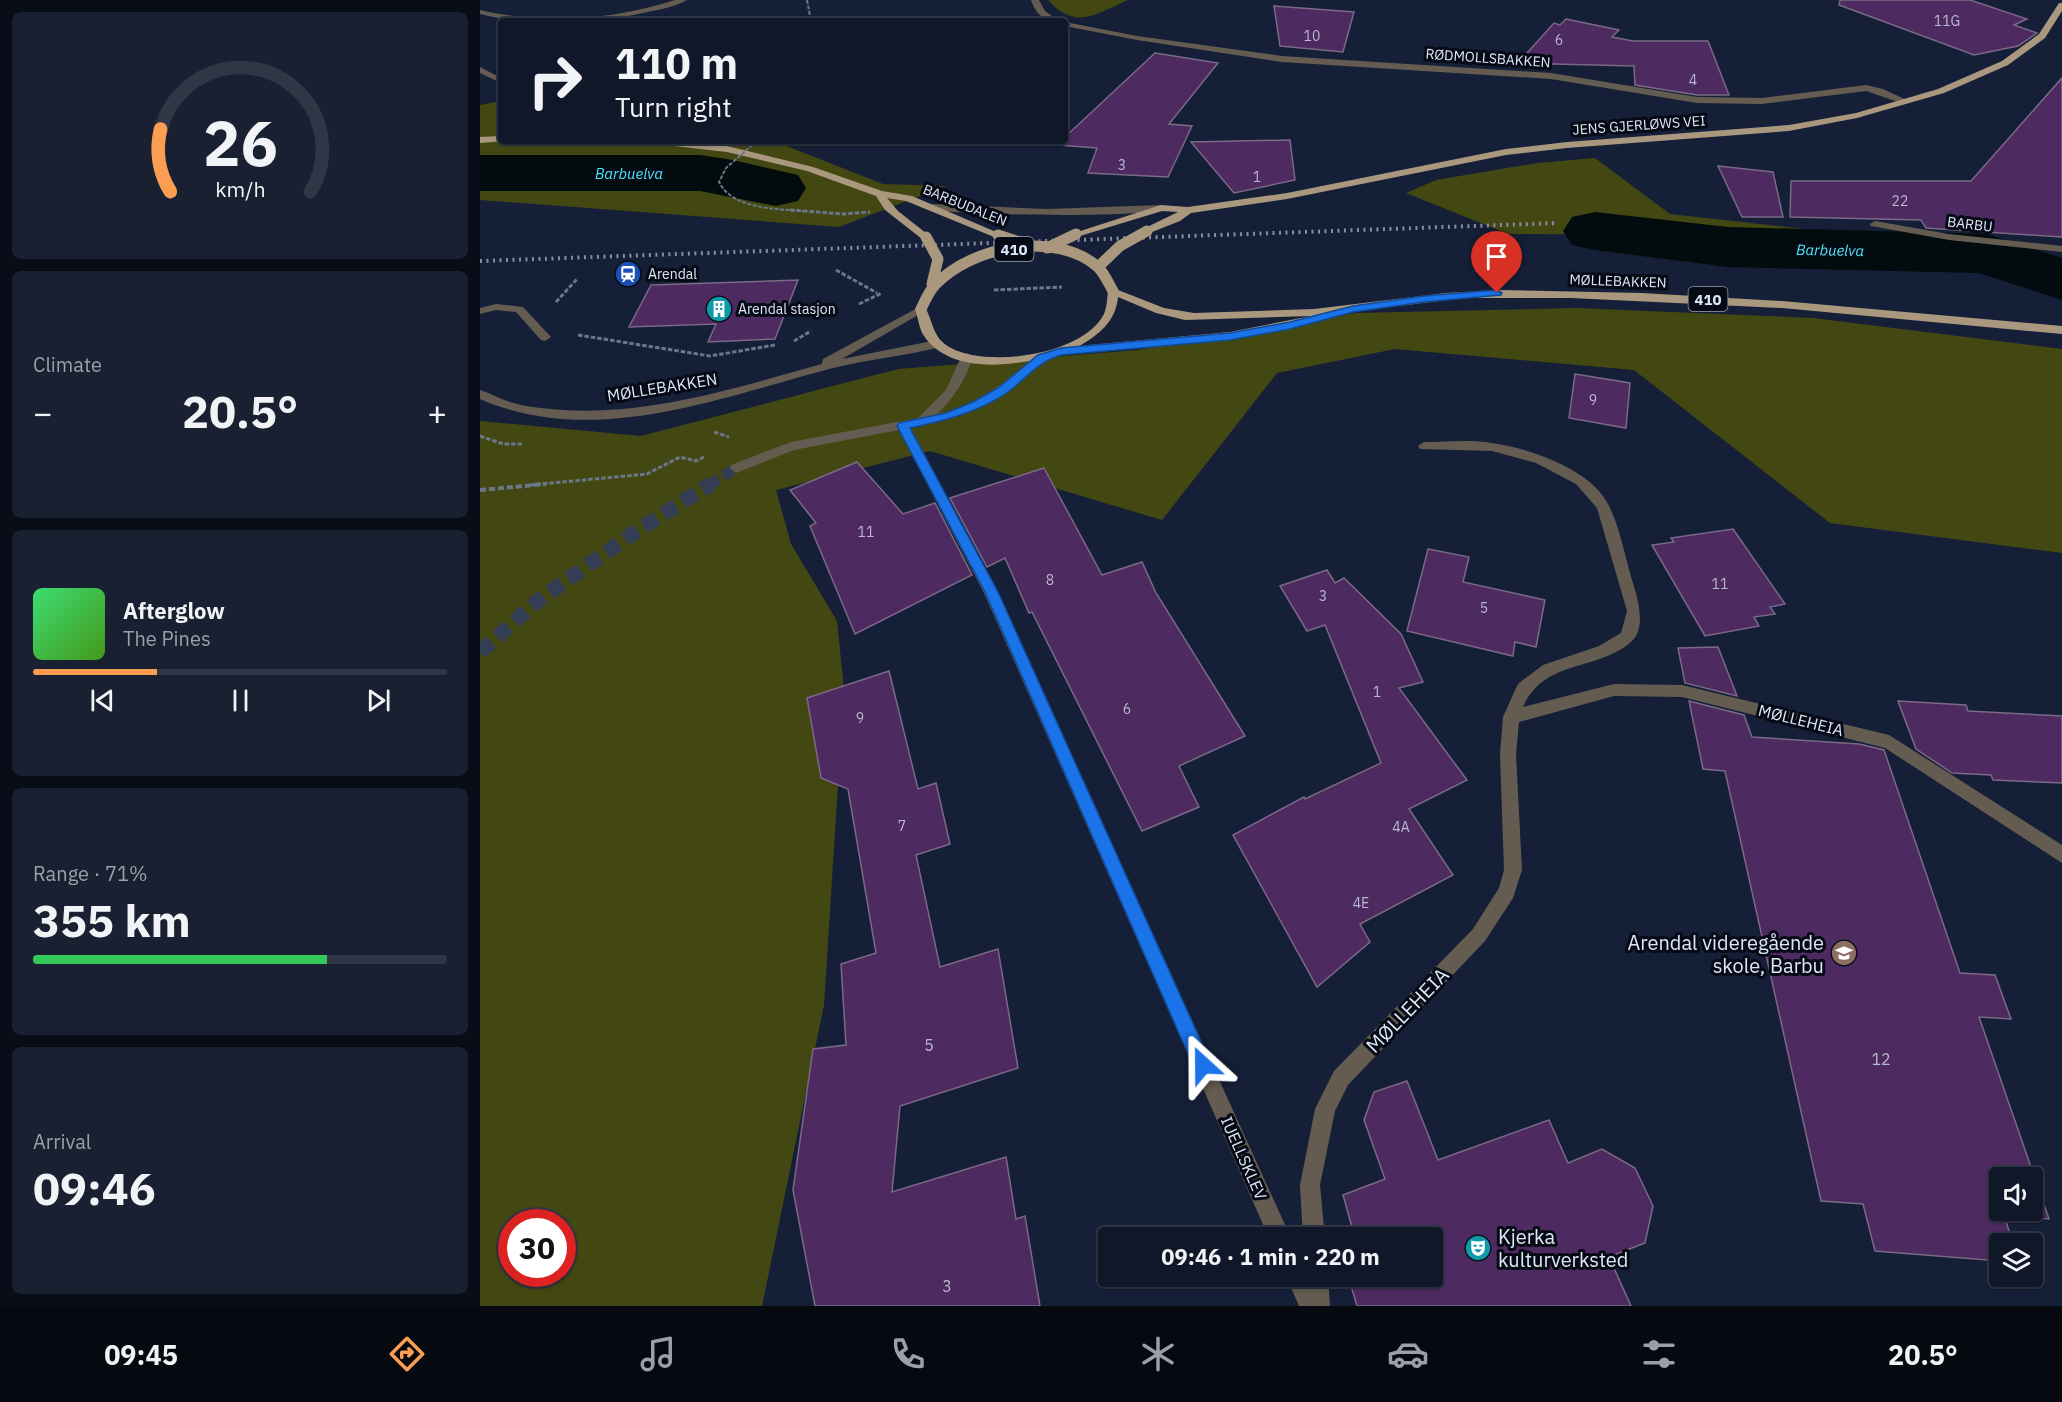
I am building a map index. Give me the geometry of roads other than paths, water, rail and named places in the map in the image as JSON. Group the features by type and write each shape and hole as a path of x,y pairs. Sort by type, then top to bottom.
{"main road":[{"name":"JENS GJERLØWS VEI","path":"1042,248 1076,234 1161,208 1188,210 1287,196 1506,152 1567,145 1789,128 1857,116 1907,102 1975,77 2005,63 2042,36 2062,5"},
{"path":"480,140 498,139"},
{"name":"BARBUDALEN","path":"683,144 727,149 810,169 880,194 908,198 998,235 1042,248"},
{"name":"BARBUDALEN","path":"880,194 884,206 919,229 936,249 938,267 931,286"},
{"name":"JENS GJERLØWS VEI","path":"1098,267 1120,246 1176,219 1188,210"},
{"name":"410","path":"921,309 931,286 954,268 968,260 1002,250 1042,248 1084,258 1098,267"},
{"path":"1098,267 1111,283 1113,291"},
{"name":"410","path":"937,344 967,357 1003,362 1042,357 1061,351 1096,331 1107,318 1112,304 1113,291"},
{"name":"MØLLEBAKKEN","path":"1113,291 1149,307 1177,315 1203,317 1353,309 1424,299 1497,293 1611,295 1799,304 2062,330"},
{"path":"921,309 924,328 937,344"},
{"name":"MØLLEBAKKEN","path":"1061,351 1230,336 1290,325 1353,309"}],"street":[{"path":"592,18 632,14 683,0"},
{"path":"1035,0 1036,6 1050,18"},
{"path":"480,12 520,18"},
{"name":"RØDMOLLSBAKKEN","path":"1068,25 1148,40 1282,59 1551,75 1668,97 1697,100 1762,101 1866,88 1907,102"},
{"path":"480,70 498,80"},
{"path":"931,207 979,211 1093,211 1161,208"},
{"name":"BARBU","path":"1875,224 1949,237 2062,249"},
{"path":"480,311 496,307 519,309 545,337"},
{"name":"MØLLEBAKKEN","path":"814,369 921,309"},
{"name":"MØLLEBAKKEN","path":"480,394 511,407 537,412 599,414 664,407 733,393 814,369 937,344"},
{"path":"920,422 942,404 959,381 967,357"},
{"path":"736,468 791,446 948,416 1002,391 1042,357"},
{"name":"IUELLSKLEV","path":"903,426 991,592 1275,1227"},
{"name":"MØLLEHEIA","path":"1313,1227 1310,1185 1325,1109 1341,1078 1479,935 1507,892 1513,870 1508,754 1511,717 1524,688 1548,669 1604,650 1628,636 1634,611 1603,506 1581,481 1540,460 1491,447 1424,446"},
{"name":"MØLLEHEIA","path":"1511,717 1614,690 1682,691 1890,742 2062,855"},
{"path":"1302,1287 1310,1306"},
{"path":"1318,1287 1319,1306"}],"waterway":[{"name":"Barbuelva","path":"480,173 700,173 776,188"},
{"name":"Barbuelva","path":"1595,231 1728,247 1987,254 2062,280"}],"tunnel":[{"path":"709,485 736,468"},
{"path":"480,652 539,600 635,532 711,484"}],"railway":[{"path":"480,261 1558,223"}],"place":[{"name":"Arendal","path":"628,274"},
{"name":"Arendal stasjon","path":"719,309"},
{"name":"Arendal videregående skole, Barbu","path":"1844,953"},
{"name":"Kjerka kulturverksted","path":"1478,1248"}]}
